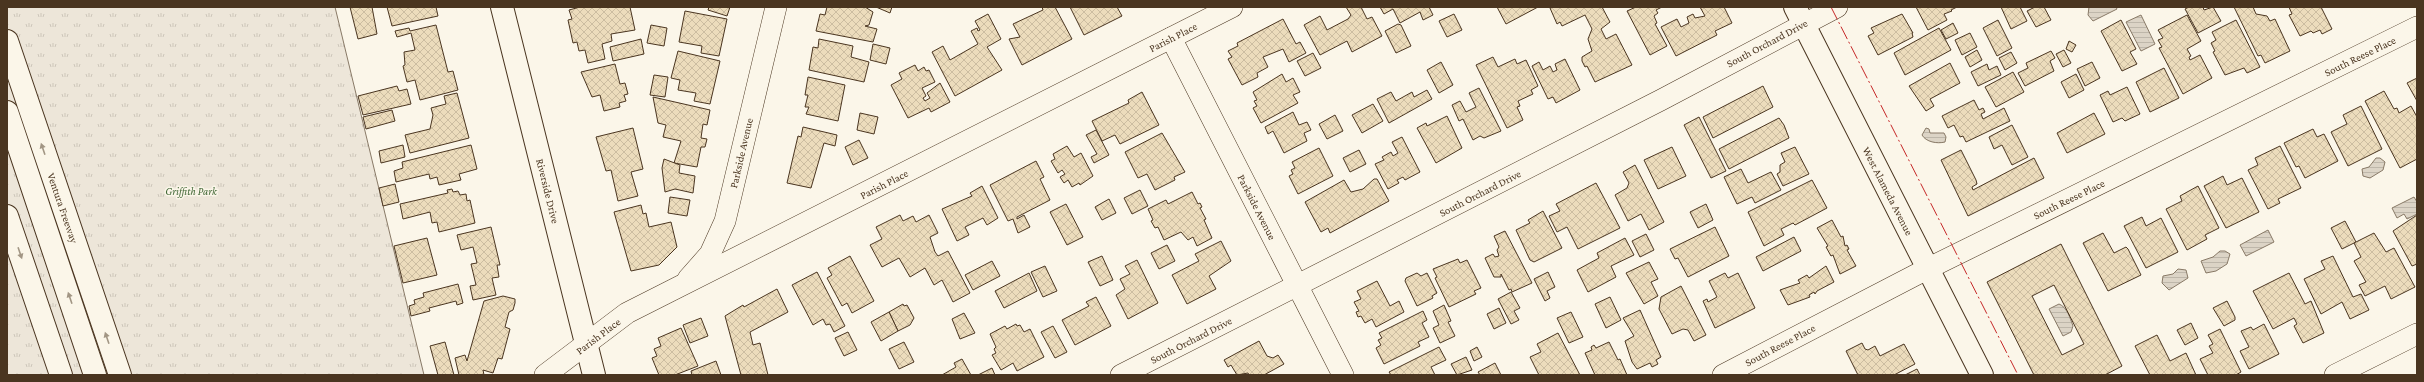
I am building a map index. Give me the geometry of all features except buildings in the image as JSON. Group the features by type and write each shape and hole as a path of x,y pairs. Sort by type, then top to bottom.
{"main road":[{"name":"Riverside Drive","path":"502,7 594,375"},
{"name":"West Alameda Avenue","path":"1800,15 1927,269 1982,375"},
{"name":"Ventura Freeway","path":"7,40 120,375"},
{"path":"7,112 95,375"},
{"path":"7,154 81,375"},
{"path":"7,216 61,375"}],"street":[{"name":"Parkside Avenue","path":"680,287 710,254 725,221 776,7"},
{"name":"Parish Place","path":"545,375 627,313 1232,7"},
{"name":"South Orchard Drive","path":"1121,375 1661,100 1800,15 1837,7"},
{"name":"South Reese Place","path":"1723,375 1927,269 2417,27"},
{"name":"Parkside Avenue","path":"1171,38 1343,375"},
{"path":"2335,375 2417,334"}],"green space":[{"name":"Griffith Park","path":"7,7 335,7 424,375 7,375"}],"shaded area":[{"path":"2089,7 2116,7 2117,9 2093,21 2088,15"},
{"path":"2141,15 2155,44 2141,51 2126,22"},
{"path":"1926,128 1929,129 1930,133 1944,133 1946,137 1945,142 1935,143 1926,139 1922,135"},
{"path":"2376,158 2380,158 2385,162 2383,170 2370,178 2363,176 2362,169 2369,167"},
{"path":"2414,197 2417,202 2417,214 2407,219 2404,214 2397,218 2392,208"},
{"path":"2268,230 2274,242 2246,256 2240,245"},
{"path":"2220,251 2225,251 2230,254 2227,264 2216,271 2206,273 2201,261 2213,257"},
{"path":"2178,269 2186,270 2188,278 2169,290 2162,283 2163,276 2173,274"},
{"path":"2059,304 2066,310 2073,326 2071,332 2063,336 2049,309"}],"power":[{"path":"1831,7 2018,375"}]}
